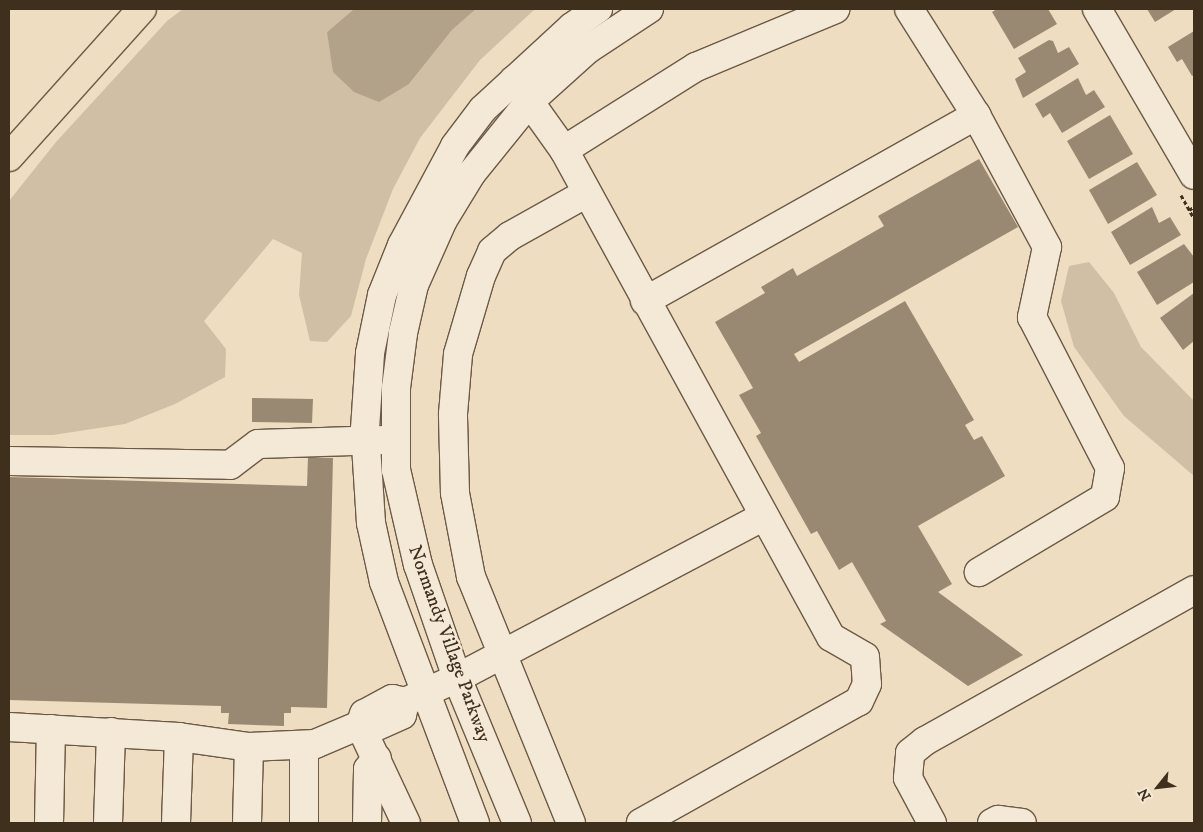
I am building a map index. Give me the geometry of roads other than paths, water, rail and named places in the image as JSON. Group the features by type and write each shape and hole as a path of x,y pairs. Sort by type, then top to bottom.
{"highway":[{"path":"9,157 142,9"}],"street":[{"name":"Normandy Village Parkway","path":"517,823 457,678 418,565 396,470 396,388 402,333 433,213 455,146 483,109 572,27 598,9"},
{"name":"Normandy Village Parkway","path":"475,823 415,698 371,523 366,435 370,354 382,295 433,213 471,174 530,101 588,49 649,9"},
{"path":"564,150 696,67 835,9"},
{"path":"909,9 976,115 1047,247 1032,317 1110,468 1105,497 979,572"},
{"path":"1098,9 1194,175"},
{"path":"514,80 564,150 830,638 865,657 867,684 859,701 642,823"},
{"path":"645,301 976,115"},
{"path":"570,823 471,578 455,493 453,414 458,354 481,276 492,251 510,236 587,193"},
{"path":"9,461 230,465 258,444 366,435 396,435"},
{"path":"9,727 179,737 249,747 315,744 360,725 364,714 392,699 415,698 457,678 764,516"},
{"path":"932,823 908,778 910,754 925,741 1194,590"},
{"path":"360,725 406,823"},
{"path":"49,823 51,729"},
{"path":"108,823 111,732"},
{"path":"176,823 179,737"},
{"path":"304,745 304,823"},
{"path":"247,823 249,747"},
{"path":"367,823 368,769 377,758"},
{"path":"992,823 998,820 1022,823"}]}
